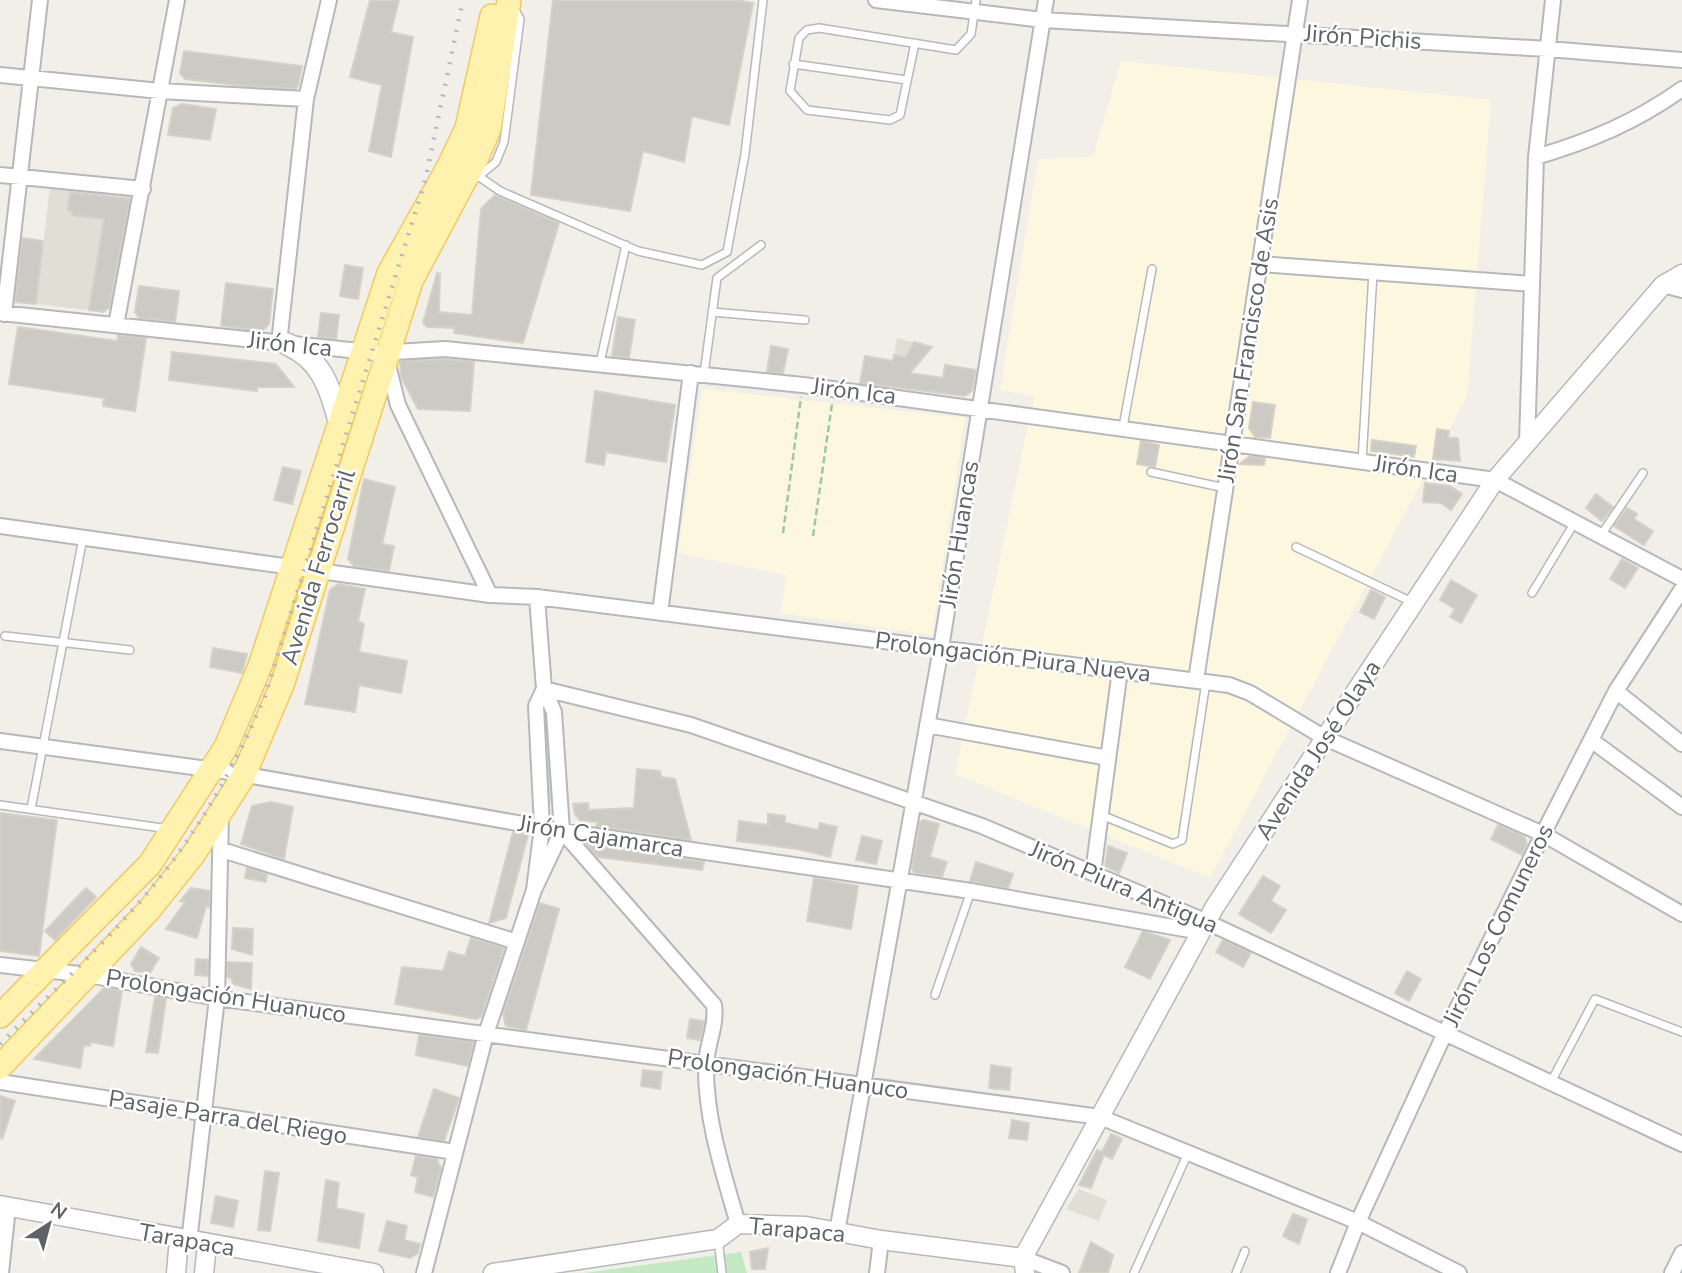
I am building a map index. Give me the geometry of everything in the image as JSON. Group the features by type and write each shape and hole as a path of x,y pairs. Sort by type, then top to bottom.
{"main road":[{"name":"Avenida Ferrocarril","path":"0,1016 120,897 175,830 214,770 250,693 389,273 448,169 467,128 495,0"},
{"name":"Avenida Ferrocarril","path":"0,1067 149,910 221,814 243,777 272,713 411,281 489,128 510,0"},
{"path":"283,343 303,351 318,366 330,388 339,421"}],"street":[{"path":"2,313 40,0"},
{"path":"116,325 177,0"},
{"path":"283,343 306,99 329,0"},
{"name":"Jirón Pichis","path":"876,0 975,7 1043,20 1548,49 1682,61"},
{"name":"Jirón Huancas","path":"836,1232 941,648 1046,0"},
{"name":"Jirón San Francisco de Asis","path":"1201,680 1225,488 1300,0"},
{"path":"1527,443 1536,157 1553,0"},
{"path":"0,75 160,91 306,99"},
{"path":"1536,157 1592,140 1621,127 1682,89"},
{"path":"0,175 143,189"},
{"path":"1260,264 1532,284"},
{"name":"Avenida José Olaya","path":"1024,1266 1100,1117 1204,927 1495,480 1663,285 1682,274"},
{"path":"1663,285 1682,290"},
{"name":"Jirón Ica","path":"2,313 361,351 386,353 445,349 834,388 1123,426 1495,480 1682,579"},
{"path":"386,353 398,405 490,595"},
{"path":"660,613 698,373"},
{"name":"Prolongación Piura Nueva","path":"0,526 490,595 537,597 1201,680 1250,693 1325,738 1543,834 1682,914"},
{"name":"Jirón Los Comuneros","path":"1338,1273 1358,1222 1444,1035 1543,834 1616,691 1682,589"},
{"path":"424,1273 486,1034 534,890 562,831 554,712 544,689 537,597"},
{"path":"1093,873 1120,670"},
{"path":"534,890 542,827 536,706 544,689"},
{"name":"Jirón Piura Antigua","path":"544,689 691,725 982,826 1093,873 1204,927 1551,1082 1682,1144"},
{"path":"1616,691 1682,744"},
{"path":"927,725 1108,758"},
{"path":"1591,740 1682,807"},
{"name":"Jirón Cajamarca","path":"0,741 214,770 562,831 1204,927"},
{"path":"176,1273 184,1240 204,1113 217,998 221,814"},
{"path":"562,831 714,1005 716,1015 706,1062 710,1115 738,1224"},
{"path":"222,850 517,942"},
{"name":"Prolongación Huanuco","path":"0,965 88,975 217,998 1100,1117 1358,1222 1459,1273"},
{"name":"Pasaje Parra del Riego","path":"0,1082 456,1152"},
{"path":"1,1273 4,1206"},
{"name":"Tarapaca","path":"4,1206 374,1273"},
{"name":"Tarapaca","path":"493,1273 718,1239 738,1224 806,1226 1024,1266"},
{"path":"877,1273 881,1240"},
{"path":"204,1273 208,1245"},
{"path":"1672,1273 1682,1253"},
{"path":"1024,1266 1062,1273"}],"lane":[{"path":"456,195 496,162 504,142 520,19 510,0"},
{"path":"478,176 500,191 638,251 702,265 727,252 745,154 763,0"},
{"path":"915,43 900,115 890,120 807,110 790,91 799,38 807,30 819,27 915,43 956,50 971,34 975,7"},
{"path":"793,64 907,80"},
{"path":"600,363 626,245"},
{"path":"698,373 717,278 761,245"},
{"path":"1123,426 1152,269"},
{"path":"1362,461 1373,272"},
{"path":"712,312 805,320"},
{"path":"1151,472 1225,488"},
{"path":"1601,535 1643,473"},
{"path":"1532,593 1575,522"},
{"path":"31,809 83,538"},
{"path":"1296,547 1414,603"},
{"path":"5,636 130,650"},
{"path":"1101,814 1173,844 1182,840 1201,680"},
{"path":"0,805 175,830"},
{"path":"935,995 971,891"},
{"path":"1551,1082 1595,999 1682,1032"},
{"path":"1134,1273 1188,1153"},
{"path":"718,1239 722,1273"},
{"path":"1236,1273 1245,1251"}],"path":[{"path":"783,533 803,385"},
{"path":"813,536 834,388"}],"shaded area":[{"path":"1121,61 1491,100 1467,397 1210,878 955,774 1034,396 1000,390 1038,159 1093,157"},
{"path":"50,187 133,194 111,307 103,312 36,304"},
{"path":"897,338 932,347 915,368 905,366 901,388 889,387"},
{"path":"702,389 965,418 932,635 781,613 786,575 678,553"},
{"path":"1079,1189 1107,1200 1099,1221 1066,1209"}],"green space":[{"path":"547,700 556,803 543,803 540,717"},
{"path":"741,1252 747,1273 584,1273"}],"building":[{"path":"370,0 399,0 391,32 413,37 391,157 369,151 382,85 350,77"},
{"path":"553,0 737,0 753,3 729,125 692,116 684,162 643,151 630,211 531,195"},
{"path":"184,51 302,66 298,86 295,89 244,86 185,79 180,73"},
{"path":"182,104 216,109 210,140 168,135 173,108"},
{"path":"70,192 130,199 109,308 103,312 89,310 104,219 72,215 72,211 68,210"},
{"path":"495,195 559,223 523,343 454,333 455,328 427,327 423,323 437,273 440,274 439,312 472,315 481,209"},
{"path":"22,238 43,241 36,304 15,302"},
{"path":"345,265 363,268 358,299 340,296"},
{"path":"226,283 273,289 269,324 262,331 221,326"},
{"path":"139,286 179,291 175,322 139,318 135,312"},
{"path":"321,313 339,315 336,339 318,337"},
{"path":"618,317 635,320 629,358 612,356"},
{"path":"18,327 117,341 118,335 146,338 135,411 103,406 104,398 9,384"},
{"path":"914,342 932,347 910,373 943,378 945,365 976,370 972,391 965,396 860,383 865,356 893,361 894,355 906,357"},
{"path":"771,346 788,349 783,373 767,372"},
{"path":"172,352 276,364 294,387 257,387 257,391 169,380"},
{"path":"445,359 474,362 470,411 418,409 401,377 400,361"},
{"path":"595,391 675,405 666,462 606,452 604,465 586,462"},
{"path":"1253,402 1275,405 1270,438 1255,437 1249,428"},
{"path":"1437,429 1449,431 1448,438 1458,438 1460,461 1433,459"},
{"path":"1372,440 1416,446 1414,457 1371,451"},
{"path":"1141,441 1159,445 1155,467 1137,464"},
{"path":"1250,456 1265,458 1264,465 1239,464"},
{"path":"283,467 301,471 292,504 274,500"},
{"path":"364,479 395,487 382,544 394,546 389,571 354,566 348,559"},
{"path":"1425,483 1450,486 1462,494 1451,510 1441,503 1423,502"},
{"path":"1596,494 1613,507 1602,521 1586,508"},
{"path":"1627,508 1637,514 1634,519 1653,531 1644,545 1614,526"},
{"path":"1622,559 1638,568 1625,588 1610,579"},
{"path":"1451,580 1477,595 1461,623 1450,617 1455,609 1440,600"},
{"path":"338,584 365,589 358,621 364,624 359,652 407,661 401,693 359,685 355,712 305,704 330,590"},
{"path":"1371,590 1385,597 1374,619 1360,612"},
{"path":"213,648 247,654 242,673 210,667"},
{"path":"637,769 660,771 661,777 675,779 691,840 596,826 598,822 581,821 575,814 573,804 588,803 589,810 634,808"},
{"path":"271,802 293,807 284,859 241,844 252,806"},
{"path":"0,813 57,820 39,956 0,951"},
{"path":"768,814 785,816 785,823 818,830 820,823 837,827 830,857 797,849 737,841 739,821 768,825"},
{"path":"924,820 939,824 930,857 947,862 942,877 914,872 912,868 920,822"},
{"path":"1498,825 1524,836 1527,844 1522,855 1491,839"},
{"path":"513,832 528,835 506,918 489,923"},
{"path":"862,836 882,841 876,864 856,860"},
{"path":"588,846 704,862 702,870 598,857"},
{"path":"1108,846 1127,853 1119,873 1105,866"},
{"path":"976,862 1013,874 1008,888 970,881"},
{"path":"247,868 267,874 266,882 245,878"},
{"path":"1263,876 1280,886 1271,901 1286,910 1271,933 1239,914"},
{"path":"814,878 858,886 851,929 807,921"},
{"path":"86,888 96,897 55,940 45,931"},
{"path":"191,888 210,891 209,907 206,906 197,938 166,929 185,902 180,901"},
{"path":"540,903 559,909 526,1030 506,1026 503,1014"},
{"path":"233,928 253,929 252,955 232,949"},
{"path":"1143,931 1170,940 1150,979 1125,967"},
{"path":"471,938 504,948 481,1017 476,1019 395,1004 402,967 443,971 449,952 465,956"},
{"path":"1223,940 1251,953 1243,967 1216,952"},
{"path":"141,947 159,958 150,973 135,971 131,964"},
{"path":"196,959 208,960 208,976 195,975"},
{"path":"227,962 252,963 251,989 233,984 231,978 227,977"},
{"path":"1407,971 1421,979 1409,1001 1395,993"},
{"path":"104,988 122,991 113,1046 91,1042 90,1046 84,1045 80,1068 34,1059"},
{"path":"155,997 166,999 158,1053 146,1052"},
{"path":"690,1019 704,1021 700,1040 687,1038"},
{"path":"419,1035 474,1042 468,1066 416,1055"},
{"path":"991,1065 1011,1068 1009,1090 989,1088"},
{"path":"643,1070 662,1072 660,1089 641,1086"},
{"path":"434,1089 459,1098 444,1141 418,1137"},
{"path":"0,1096 15,1101 2,1139 0,1138"},
{"path":"1012,1120 1029,1123 1027,1140 1009,1138"},
{"path":"1111,1134 1122,1139 1112,1159 1104,1155 1091,1188 1079,1185 1097,1150 1102,1152"},
{"path":"416,1156 437,1159 441,1168 433,1197 415,1192 418,1177 411,1175"},
{"path":"265,1171 279,1173 270,1231 258,1230"},
{"path":"326,1180 339,1183 336,1208 364,1214 359,1248 318,1241"},
{"path":"216,1196 238,1201 233,1227 211,1223"},
{"path":"1293,1214 1307,1219 1299,1244 1283,1236"},
{"path":"387,1221 407,1226 404,1240 420,1244 418,1253 410,1258 379,1251"},
{"path":"1091,1242 1113,1255 1108,1273 1079,1273"},
{"path":"768,1248 765,1269 752,1269 750,1252"}],"railway":[{"path":"0,1044 144,898 178,854 206,811 255,720 265,696 425,181 463,0"}]}
